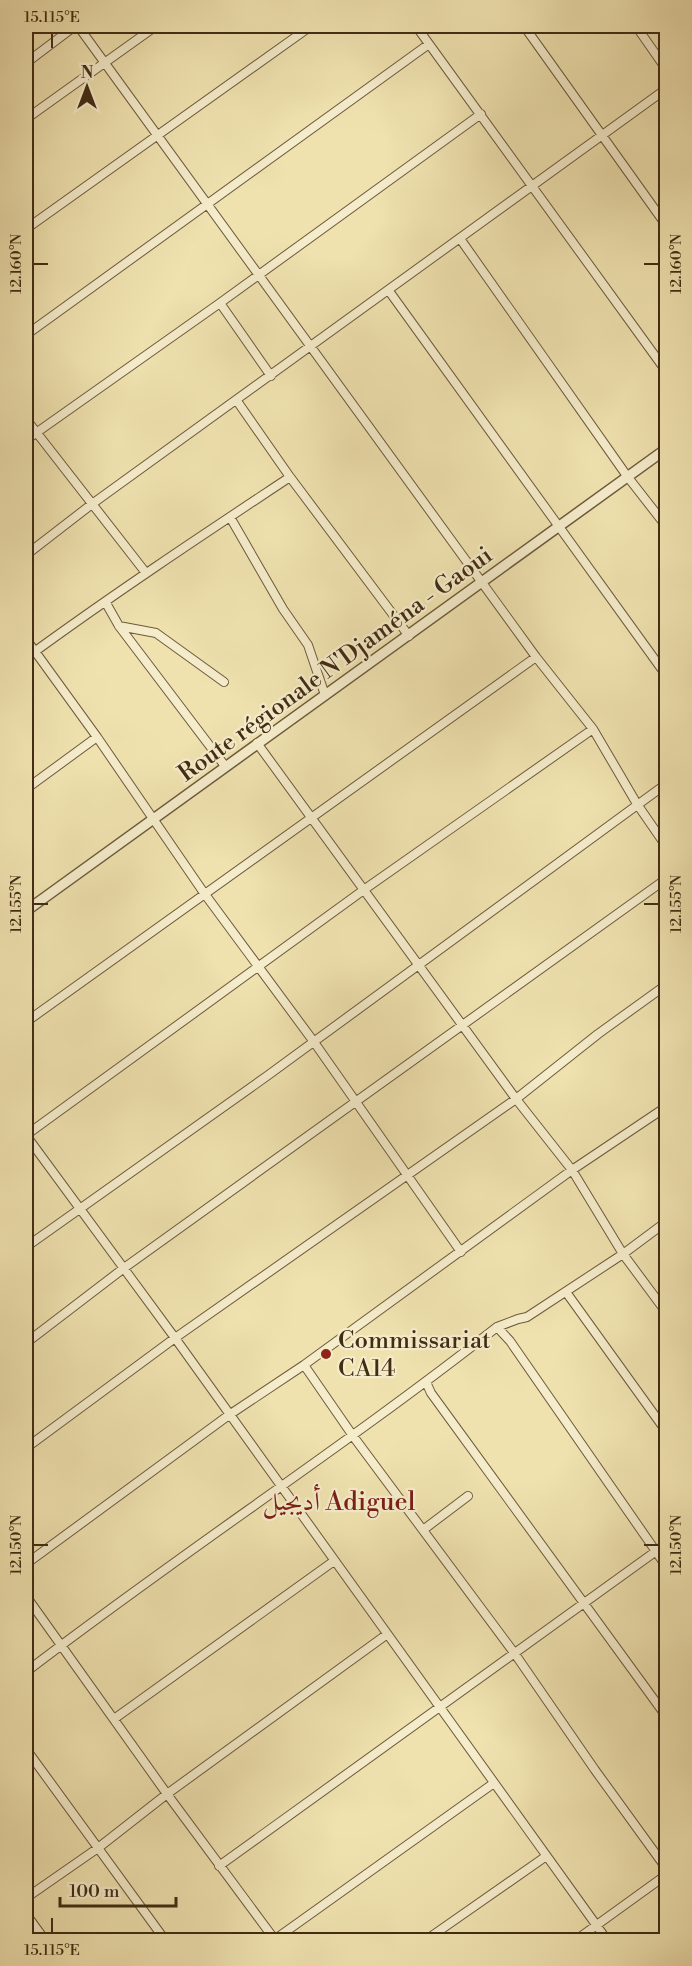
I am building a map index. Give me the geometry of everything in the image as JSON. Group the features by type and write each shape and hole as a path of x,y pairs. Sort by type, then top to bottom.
{"street":[{"path":"26,63 77,26 536,657 593,729 637,804 666,846"},
{"path":"26,119 156,26"},
{"path":"26,229 311,26"},
{"path":"416,26 666,371"},
{"path":"524,26 666,225"},
{"path":"636,26 666,69"},
{"path":"26,335 429,44"},
{"path":"26,555 92,504 461,240 666,89"},
{"path":"26,440 481,114"},
{"path":"461,240 627,476 666,525"},
{"path":"389,291 666,675"},
{"path":"220,303 271,376"},
{"path":"237,401 290,477 409,636"},
{"path":"26,419 146,573"},
{"name":"Route régionale N'Djaména - Gaoui","path":"26,911 666,448"},
{"path":"26,658 146,573 290,477"},
{"path":"230,517 283,609 308,645 325,695"},
{"path":"106,603 119,626 225,766"},
{"path":"119,626 156,633 224,682"},
{"path":"26,639 154,818 204,893 408,1174 461,1252"},
{"path":"26,1022 536,657"},
{"path":"593,729 365,889 27,1135 607,1941"},
{"path":"26,789 97,737"},
{"path":"257,742 516,1099 572,1170 623,1254 666,1312"},
{"path":"26,1247 314,1042 666,784"},
{"path":"26,1343 124,1268 666,879"},
{"path":"26,1448 175,1338 516,1099 598,1034 666,985"},
{"path":"26,1564 229,1415 304,1365 572,1170 666,1107"},
{"path":"26,1672 281,1485 353,1436 497,1327 527,1317 623,1254 666,1222"},
{"path":"566,1292 666,1431"},
{"path":"497,1327 510,1341 666,1566"},
{"path":"304,1365 353,1436 515,1654 666,1868"},
{"path":"426,1382 431,1393 666,1716"},
{"path":"423,1530 468,1496"},
{"path":"219,1866 666,1544"},
{"path":"114,1719 334,1561"},
{"path":"26,1596 166,1794 275,1940 494,1783"},
{"path":"26,1898 98,1848 166,1794 386,1635"},
{"path":"26,1749 165,1941"},
{"path":"426,1941 545,1857"},
{"path":"576,1941 666,1875"},
{"path":"26,1914 45,1941"}],"place":[{"name":"Commissariat CA14","path":"326,1354"}],"district":[{"name":"أديجيل Adiguel","path":"339,1501"}]}
